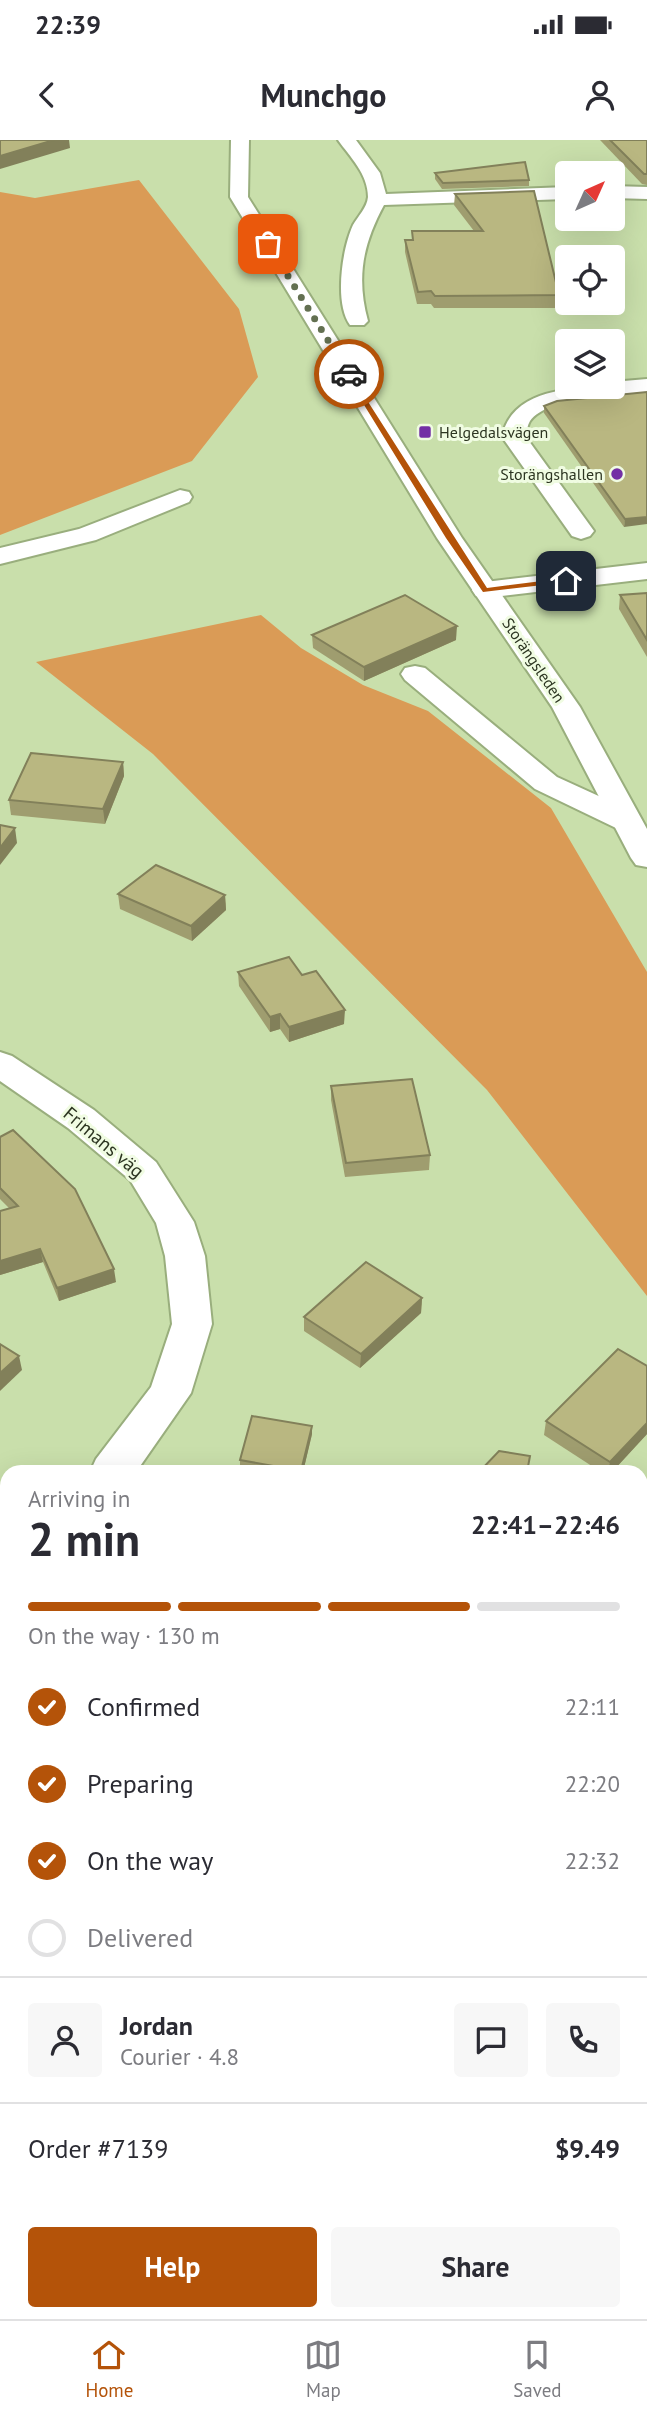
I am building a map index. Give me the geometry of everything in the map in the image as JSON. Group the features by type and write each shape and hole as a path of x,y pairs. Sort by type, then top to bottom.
{"street":[{"name":"Storängsleden","path":"240,140 239,197 450,538 566,707 647,858"},
{"path":"347,140 374,179 378,200 363,226 353,260 357,321"},
{"path":"625,192 647,193"},
{"path":"378,200 555,193"},
{"path":"581,531 514,437 516,419 526,411 561,397 647,386"},
{"path":"0,556 87,535 180,497"},
{"path":"485,590 647,571"},
{"path":"415,674 546,783 627,821"},
{"name":"Frimans väg","path":"0,1064 81,1119 143,1171 175,1222 186,1256 192,1324 170,1393 116,1465"}],"shaded area":[{"path":"139,180 239,309 258,377 192,461 0,535 0,192 35,198"},
{"path":"261,615 301,648 363,685 428,711 551,808 647,972 647,1296 487,1090 153,754 36,662"}],"building":[{"path":"0,140 54,140 0,156"},
{"path":"610,140 647,140 647,174 644,174"},
{"path":"525,162 529,180 443,183 435,173"},
{"path":"534,191 555,278 555,295 435,296 431,291 418,292 405,240 413,240 412,231 483,231 455,194"},
{"name":"Storängshallen","path":"647,392 647,517 625,519 544,406 557,401 577,399 625,399 625,394"},
{"path":"647,593 647,640 620,595"},
{"path":"405,595 457,626 364,667 312,635"},
{"path":"31,753 123,762 103,809 9,800"},
{"path":"0,825 15,828 0,848"},
{"path":"156,865 225,895 191,926 118,894"},
{"path":"289,957 302,975 316,971 345,1010 289,1027 280,1014 270,1017 238,972"},
{"path":"412,1079 430,1155 346,1163 331,1086"},
{"path":"13,1130 75,1189 114,1269 57,1288 40,1249 0,1261 0,1211 18,1206 0,1188 0,1137"},
{"path":"366,1262 422,1298 361,1354 304,1317"},
{"path":"0,1344 19,1356 0,1373"},
{"path":"618,1349 647,1366 647,1423 610,1462 546,1421"},
{"path":"252,1416 312,1426 302,1465 268,1465 240,1460"},
{"path":"499,1451 530,1456 528,1465 486,1465"}],"way so far":[{"path":"268,244 349,374"}],"place":[{"name":"Helgedalsvägen","path":"425,432"},
{"name":"Storängshallen","path":"617,474"}],"route":[{"path":"349,374 485,590 566,581"}]}
